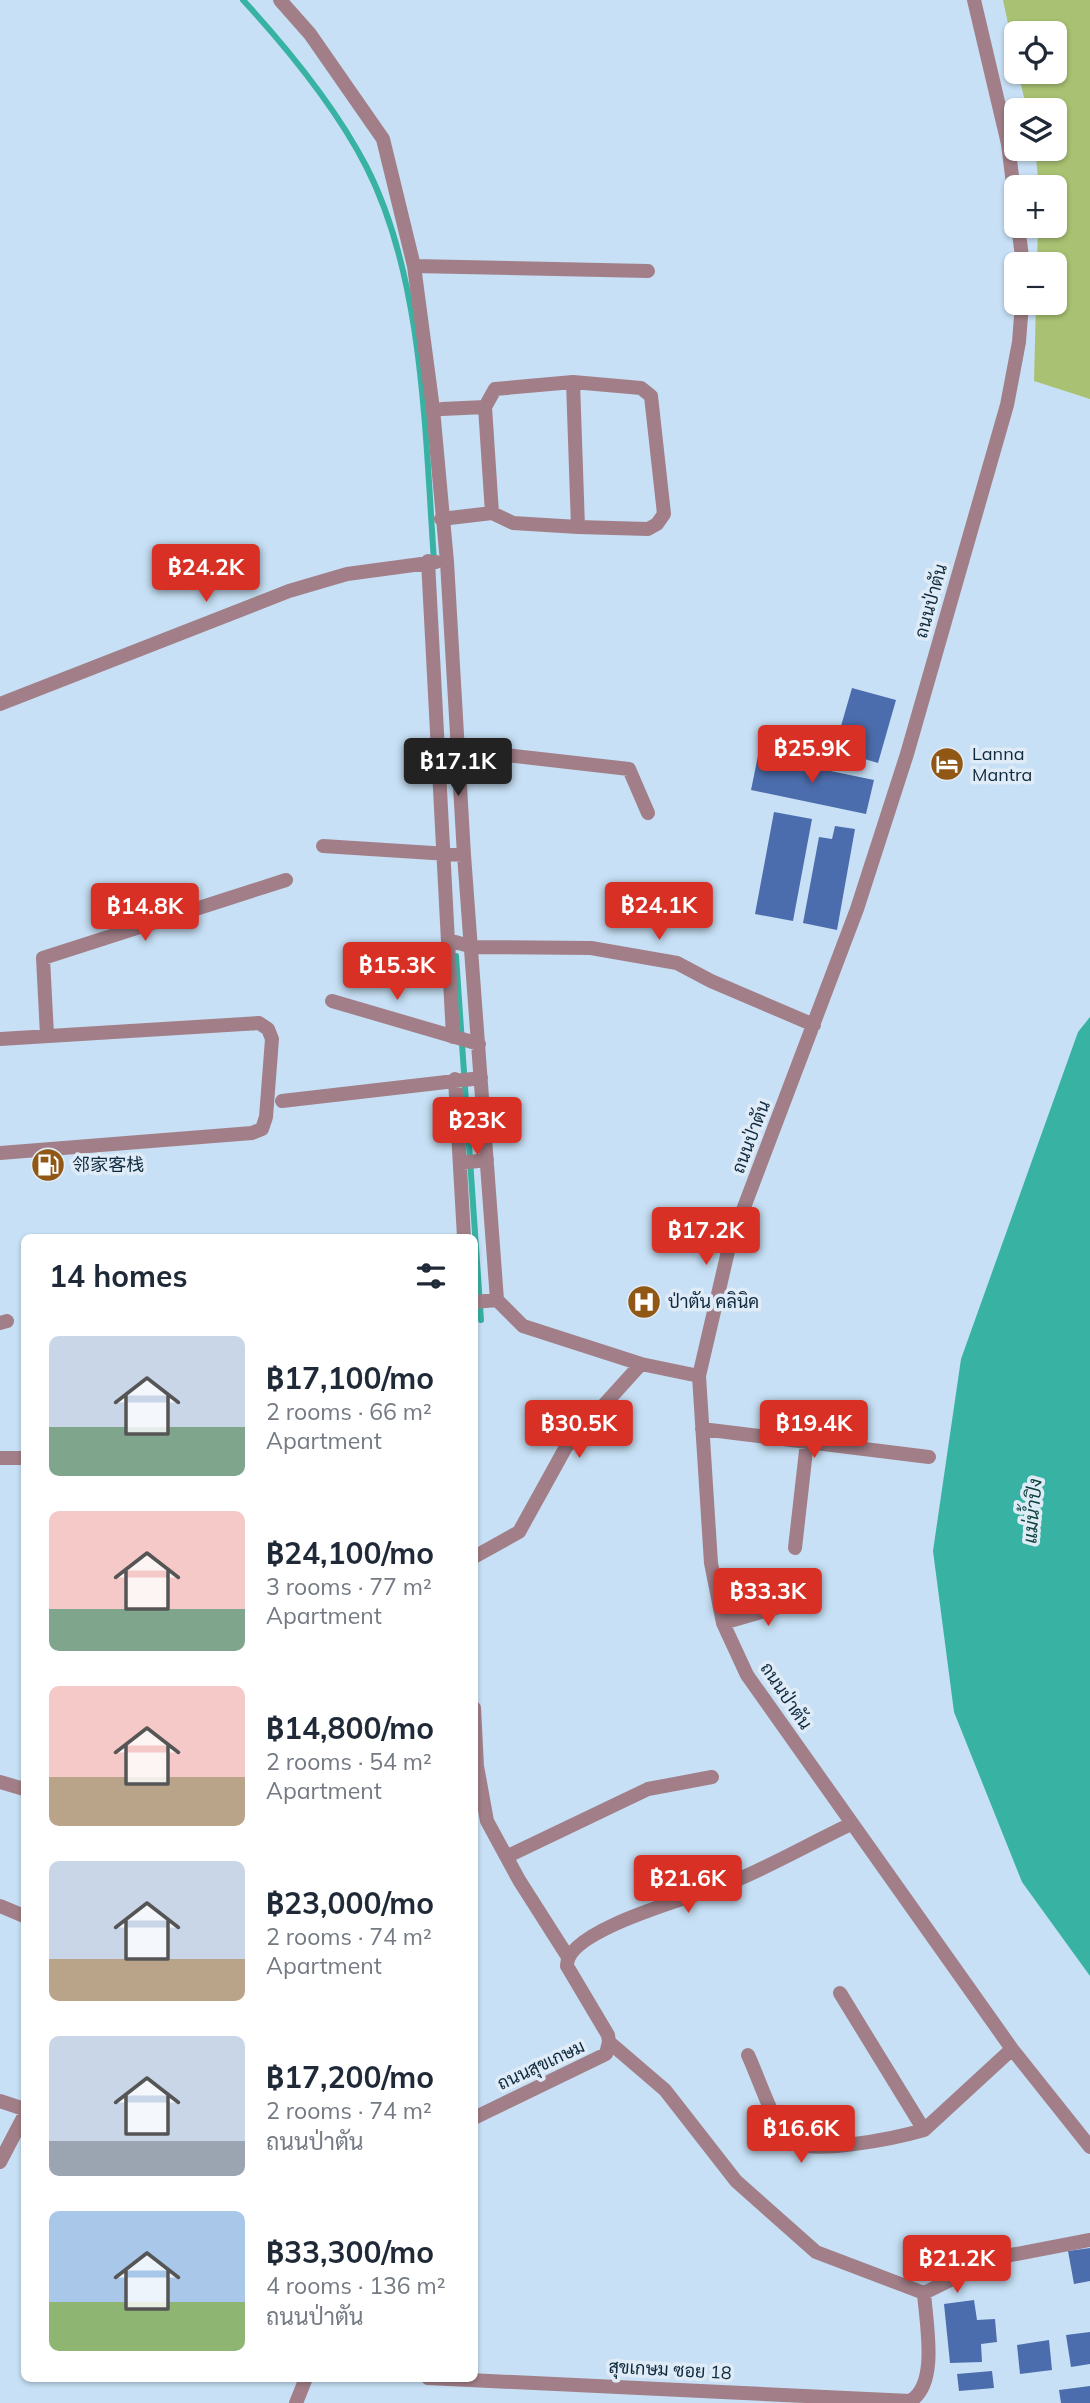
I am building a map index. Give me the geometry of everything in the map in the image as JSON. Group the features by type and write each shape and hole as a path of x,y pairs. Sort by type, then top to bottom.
{"street":[{"path":"280,0 310,34 383,139 414,266 433,409 447,562 464,855 473,947 496,1300 523,1326 641,1364 699,1376"},
{"path":"974,0 1008,144 1012,175"},
{"path":"414,266 648,271"},
{"name":"ถนนป่าตัน","path":"1021,315 1019,342 1007,405 915,729 857,909 729,1247 699,1376 711,1563 723,1623 747,1675 1012,2049 1090,2147"},
{"path":"441,519 492,513 513,523 648,529 657,524 664,514 651,396 641,388 573,382 495,389 485,407 492,513"},
{"path":"573,382 578,527"},
{"path":"442,409 485,407"},
{"path":"0,704 289,591 347,574 428,561 447,562"},
{"path":"428,561 453,1037"},
{"path":"438,749 459,748 629,769 648,813"},
{"path":"323,846 464,855"},
{"path":"47,1035 43,958 285,880"},
{"path":"448,940 473,947 591,948 677,963 711,981 814,1025"},
{"path":"332,1001 479,1044"},
{"path":"0,1039 259,1023 268,1029 272,1039 266,1117 262,1129 251,1133 0,1153"},
{"path":"282,1101 481,1078"},
{"path":"455,1079 464,1234"},
{"path":"460,1163 487,1160"},
{"path":"478,1302 496,1300"},
{"path":"478,1556 519,1532 566,1447 641,1364"},
{"path":"702,1429 929,1457"},
{"path":"795,1548 807,1442"},
{"path":"0,1458 21,1458"},
{"path":"723,1623 803,1600"},
{"path":"478,1772 487,1821 519,1880 568,1957 567,1966 608,2038 665,2090 736,2180 816,2252 924,2293 995,2258 1090,2240"},
{"path":"508,1856 648,1789 712,1777"},
{"path":"0,1782 21,1787"},
{"path":"568,1957 594,1936 640,1913 730,1883 851,1824"},
{"path":"0,1906 21,1915"},
{"path":"840,1993 924,2130"},
{"name":"ถนนสุขเกษม","path":"478,2116 600,2059 606,2054 608,2038"},
{"path":"748,2055 787,2139 803,2147 892,2140 924,2130 1012,2049"},
{"path":"0,2101 21,2108"},
{"path":"0,2162 21,2122"},
{"name":"สุขเกษม ซอย 18","path":"478,2380 910,2401 921,2395 928,2376 924,2293"},
{"path":"296,2403 304,2382"}],"shaded area":[{"path":"1003,0 1090,0 1090,399 1034,381 1036,315 1067,315 1067,252 1037,252 1038,238 1067,238 1067,175 1038,175 1036,161 1067,161 1067,98 1024,98 1021,84 1067,84 1067,21 1008,21"}],"water":[{"name":"แม่น้ำปิง","path":"1090,1017 1090,1976 1022,1882 954,1712 933,1551 961,1359 1078,1032"}],"building":[{"path":"852,688 896,700 878,763 834,750"},
{"path":"758,756 874,780 866,814 751,790"},
{"path":"774,812 812,819 793,921 755,914"},
{"path":"835,826 855,829 837,930 803,923 819,837 832,839"},
{"path":"1090,2248 1090,2281 1074,2284 1068,2251"},
{"path":"974,2300 977,2320 995,2319 997,2342 981,2344 982,2362 950,2363 944,2304"},
{"path":"1090,2332 1090,2364 1071,2367 1066,2335"},
{"path":"1049,2340 1052,2370 1020,2374 1017,2345"},
{"path":"992,2371 994,2388 959,2391 957,2374"},
{"path":"1090,2386 1090,2403 1061,2403 1059,2390"}],"waterway":[{"path":"243,0 294,58 340,122 366,166 385,210 411,307 424,410 434,561"},
{"path":"456,956 475,1234"},
{"path":"478,1276 481,1320"}],"place":[{"name":"Lanna Mantra","path":"947,764"},
{"name":"邻家客栈","path":"48,1165"},
{"name":"ป่าตัน คลินิค","path":"644,1302"}]}
